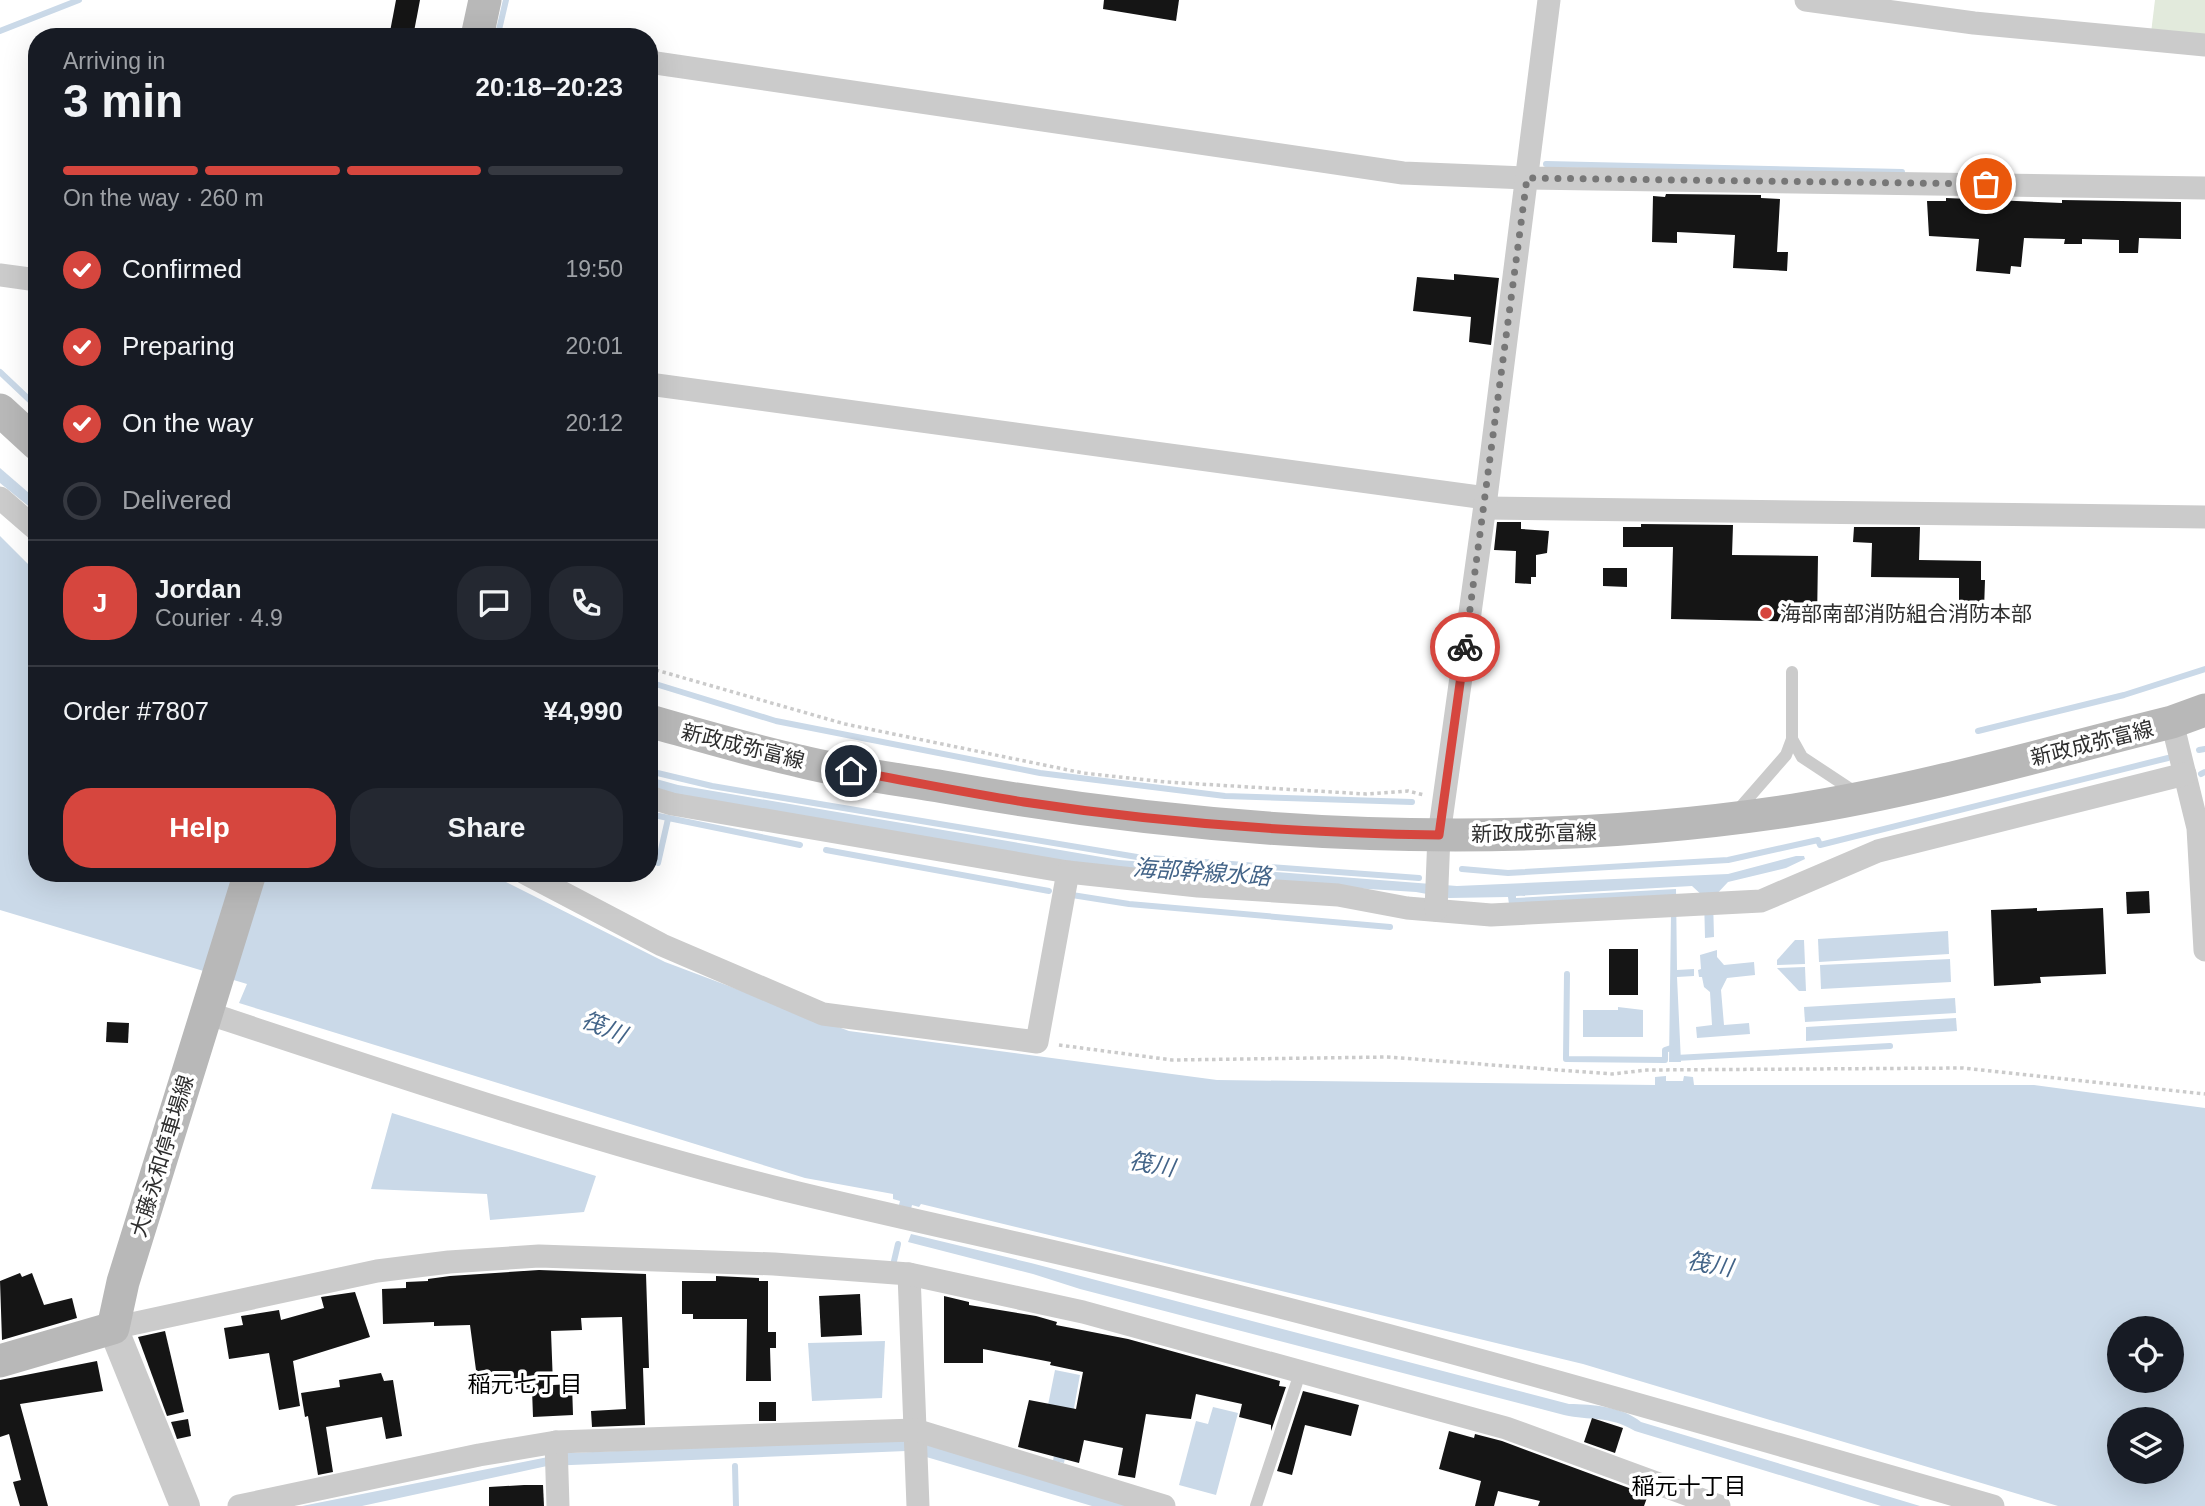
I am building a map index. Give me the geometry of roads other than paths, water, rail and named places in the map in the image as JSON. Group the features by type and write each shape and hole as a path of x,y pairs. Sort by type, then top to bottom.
{"main road":[{"path":"480,28 485,0"},
{"path":"0,410 28,436"},
{"name":"新政成弥富線","path":"658,724 801,762 1026,802 1161,819 1320,833 1441,821 1618,831 1731,818 1862,797 1975,772 2172,722 2205,710"},
{"name":"大藤永和停車場線","path":"113,1328 123,1282 247,882"},
{"path":"0,1362 113,1328"}],"street":[{"path":"1436,898 1441,821 1485,503 1549,0"},
{"path":"1805,0 1974,23 2205,45"},
{"path":"658,63 1403,173 1527,178 2205,188"},
{"path":"0,275 28,279"},
{"path":"658,385 1485,503 2205,517"},
{"path":"0,498 28,522"},
{"path":"2172,722 2198,828 2205,950"},
{"path":"658,800 1068,872 1198,886 1338,895 1407,908 1436,898 1491,915 1761,901 1878,851 2185,774"},
{"path":"542,882 662,944 823,1014 1037,1042 1068,872"},
{"path":"207,1013 464,1097 684,1163 778,1188 1186,1283 1544,1378 1993,1506"},
{"path":"185,1506 113,1328 377,1271 539,1256 774,1264 909,1274 1083,1312 1506,1428 1718,1506"},
{"path":"909,1274 918,1506"},
{"path":"239,1506 479,1455 916,1442 1164,1506"},
{"path":"557,1453 558,1506"}],"lane":[{"path":"1731,818 1786,755 1792,740 1792,672"},
{"path":"1792,740 1802,757 1862,797"},
{"path":"1256,1506 1300,1373"}],"water":[{"path":"0,468 28,492 28,506 0,483"},
{"name":"筏川","path":"0,536 28,564 28,882 506,882 665,962 849,1031 1217,1080 1655,1085 1655,1077 1666,1076 1666,1081 1683,1081 1684,1076 1693,1077 1694,1085 2034,1085 2205,1108 2205,1506 2058,1506 1583,1364 921,1204 919,1207 912,1205 911,1209 899,1205 900,1201 893,1199 893,1194 805,1178 239,1003 247,984 0,910"},
{"name":"海部幹線水路","path":"658,779 1119,860 1457,886 1728,874 1796,856 1804,856 1805,859 1786,868 1728,882 1713,898 1714,937 1705,938 1704,897 1692,886 1516,896 1676,889 1677,970 1694,969 1694,976 1677,977 1681,1062 1669,1062 1671,915 1509,904 1508,897 1449,898 1416,892 1145,875 658,790"},
{"path":"1948,931 1949,954 1819,962 1818,939"},
{"path":"1795,940 1804,940 1805,964 1777,965 1777,960"},
{"path":"1717,950 1717,957 1724,965 1754,962 1755,975 1727,978 1721,990 1724,1025 1749,1023 1750,1034 1697,1038 1696,1027 1712,1025 1710,992 1704,987 1702,977 1699,977 1700,955"},
{"path":"1950,959 1951,982 1821,989 1820,965"},
{"path":"1805,967 1806,991 1799,991 1777,968"},
{"path":"1955,998 1956,1013 1805,1022 1804,1007"},
{"path":"1618,1007 1643,1010 1643,1037 1583,1037 1583,1010 1618,1010"},
{"path":"1956,1018 1957,1031 1806,1041 1806,1027"},
{"path":"392,1113 596,1176 584,1212 490,1220 487,1194 371,1189"},
{"path":"911,1234 1569,1404 1617,1410 1641,1422 1920,1506 1881,1506 1616,1423 1564,1415 908,1242"},
{"path":"885,1341 882,1398 812,1401 808,1343"},
{"path":"1055,1370 1080,1375 1064,1463 1053,1461 1062,1407 1048,1405"},
{"path":"1213,1407 1238,1413 1216,1495 1179,1485 1196,1421 1208,1424"},
{"path":"907,1439 1132,1506 1092,1506 906,1451 547,1466 362,1506 302,1506 568,1453"}],"waterway":[{"path":"0,31 79,0"},
{"path":"499,28 506,0"},
{"path":"1546,164 1902,172"},
{"path":"0,372 28,398"},
{"path":"1978,731 2124,695 2205,669"},
{"path":"658,685 776,721 1040,773 1225,796 1412,802"},
{"path":"2199,750 2205,749"},
{"path":"1462,869 1508,873 1728,860 1818,840 1820,845 2168,758"},
{"path":"2201,774 2205,772"},
{"name":"海部幹線水路","path":"658,773 712,786 1137,857 1419,878"},
{"path":"658,816 800,845"},
{"path":"658,863 668,819"},
{"path":"826,850 1049,891"},
{"path":"1072,895 1129,904 1390,927"},
{"path":"1567,974 1566,1059 1665,1060 1665,1050 1674,1047"},
{"path":"1676,1058 1890,1046"},
{"path":"894,1261 898,1244"},
{"path":"735,1466 736,1506"}],"place":[{"name":"海部南部消防組合消防本部","path":"1766,613"}],"district":[{"name":"稲元七丁目","path":"525,1384"},
{"name":"稲元十丁目","path":"1689,1486"}]}
